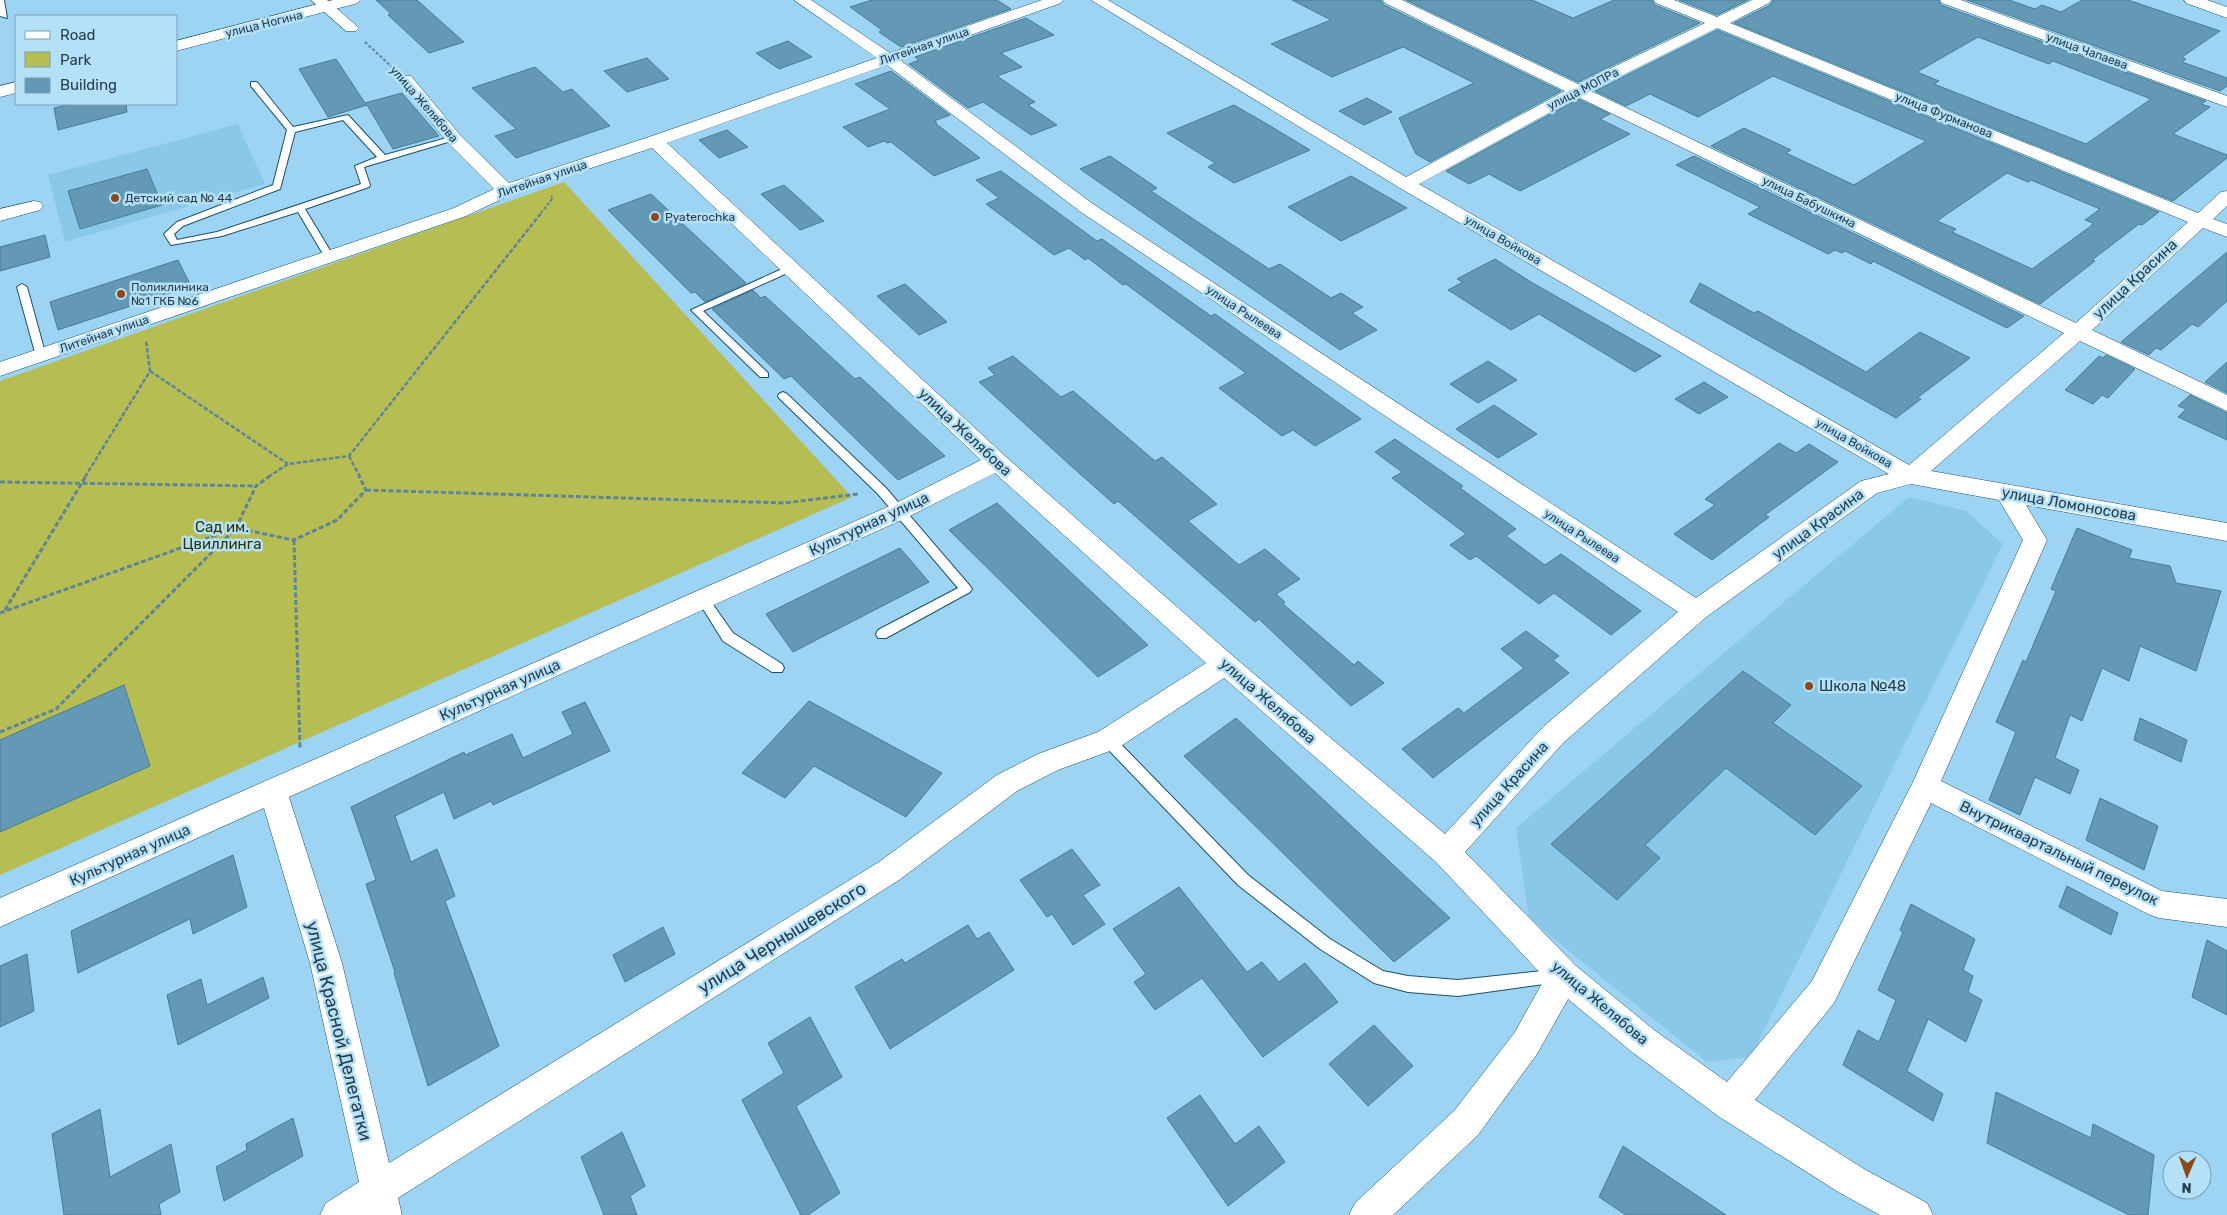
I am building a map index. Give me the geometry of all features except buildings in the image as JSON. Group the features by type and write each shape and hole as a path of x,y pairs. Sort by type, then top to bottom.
{"street":[{"name":"улица Ногина","path":"178,45 323,4 352,0"},
{"name":"улица Рылеева","path":"802,0 889,59 1088,208 1696,611"},
{"name":"Литейная улица","path":"0,369 460,212 506,190 655,141 1056,0"},
{"name":"улица Войкова","path":"1098,0 1406,184 1911,476"},
{"name":"улица Бабушкина","path":"1390,0 2227,404"},
{"name":"улица Фурманова","path":"1661,0 2227,231"},
{"name":"улица МОПРа","path":"1406,184 1577,91 1764,0"},
{"name":"улица Чапаева","path":"1947,0 2227,102"},
{"path":"2192,0 2225,11"},
{"path":"323,4 351,28"},
{"name":"улица Желябова","path":"405,79 454,139 506,190"},
{"path":"0,92 15,87"},
{"name":"улица Желябова","path":"655,141 997,462 1225,664 1446,853 1564,976 1643,1041 1730,1104 1852,1181 1915,1215"},
{"name":"улица Красина","path":"1446,853 1553,736 1696,611 1869,487 1911,476 2078,332 2227,196"},
{"path":"0,215 34,206"},
{"name":"Культурная улица","path":"0,913 900,511 997,462"},
{"name":"улица Ломоносова","path":"1911,476 2227,532"},
{"path":"1730,1104 1823,992 1925,786 2036,540 2008,493"},
{"name":"улица Чернышевского","path":"338,1215 380,1204 890,871 1007,783 1048,762 1108,740 1225,664"},
{"name":"Внутриквартальный переулок","path":"1925,786 2159,904 2227,913"},
{"name":"улица Красной Делегатки","path":"273,791 326,962 380,1204"},
{"path":"1367,1215 1466,1122 1526,1043 1564,976"}],"lane":[{"path":"0,0 4,16"},
{"path":"254,84 292,130"},
{"path":"292,130 345,117 383,158"},
{"path":"292,130 277,187 180,224 169,234 174,243 219,234 366,185 359,166 454,139"},
{"path":"300,208 329,257"},
{"path":"764,375 696,310 791,268"},
{"path":"22,288 41,356"},
{"path":"783,396 882,491 966,589 882,634"},
{"path":"703,599 728,637 777,668"},
{"path":"1108,740 1243,880 1325,944 1380,978 1408,984 1458,988 1564,976"}],"path":[{"name":"улица Желябова","path":"351,28 405,79"},
{"path":"0,732 56,709 236,528 256,486 288,464 349,456 553,198 538,180"},
{"path":"5,611 150,370 144,320"},
{"path":"150,370 288,464"},
{"path":"349,456 366,490"},
{"path":"0,482 256,486"},
{"path":"0,613 236,528 294,540 337,520 366,490 784,503 882,491"},
{"path":"294,540 300,751"}],"shaded area":[{"path":"238,124 265,184 65,242 48,175"},
{"name":"Школа №48","path":"1909,497 1966,511 2003,544 1751,1057 1707,1062 1529,919 1516,828"}],"green space":[{"name":"Сад им. Цвиллинга","path":"564,182 852,497 0,875 0,381"}],"place":[{"name":"Детский сад № 44","path":"115,198"},
{"name":"Pyaterochka","path":"655,217"},
{"name":"Поликлиника №1 ГКБ №6","path":"121,294"},
{"name":"Школа №48","path":"1809,686"}]}
